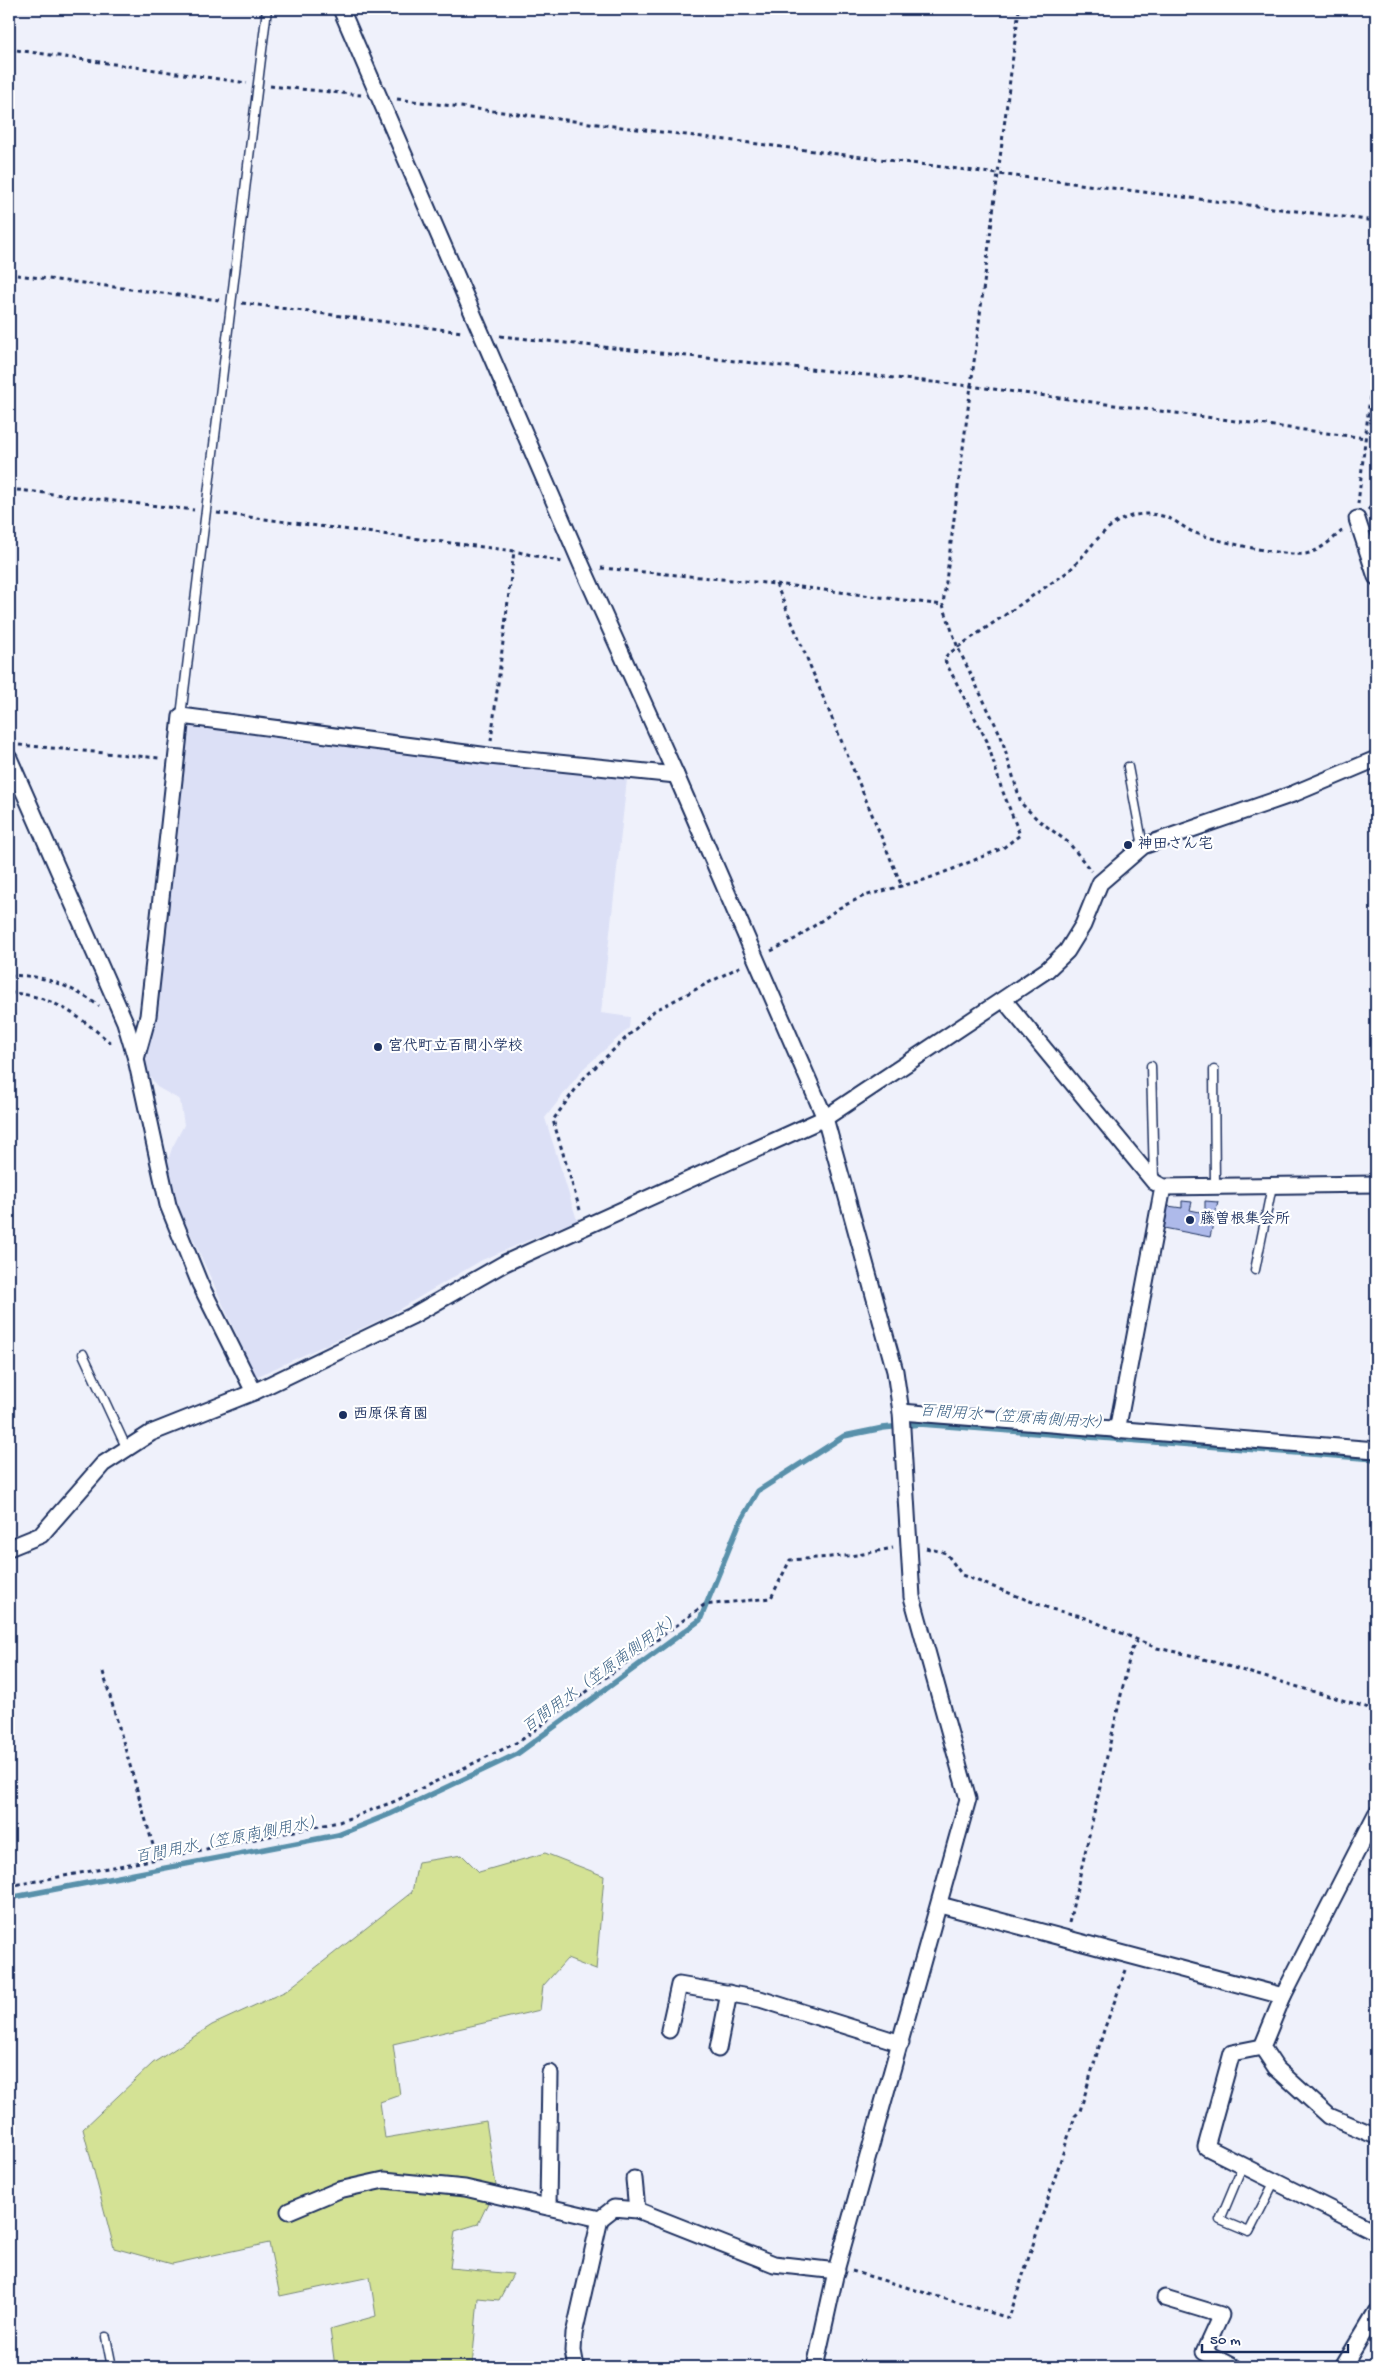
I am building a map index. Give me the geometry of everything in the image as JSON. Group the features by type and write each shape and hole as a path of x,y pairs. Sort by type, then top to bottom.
{"street":[{"path":"341,9 582,566 676,775 825,1118 895,1371 901,1412 912,1597 968,1799 837,2269 815,2367"},
{"path":"1357,519 1376,578"},
{"path":"136,1059 148,1016 181,716 489,756 676,775"},
{"path":"12,752 125,1022 136,1059 168,1205 200,1284 254,1392"},
{"path":"9,1548 41,1535 103,1464 151,1433 254,1392 412,1316 505,1263 825,1118 1048,970 1067,951 1083,925 1100,883 1143,846 1293,794 1376,760"},
{"path":"1004,1000 1158,1185 1272,1186 1376,1184"},
{"path":"1117,1431 1158,1185"},
{"path":"901,1412 1117,1431 1376,1450"},
{"path":"1262,2047 1283,1996 1376,1814"},
{"path":"940,1905 1283,1996"},
{"path":"669,2030 679,1985 760,1999 901,2043"},
{"path":"718,2049 729,1993"},
{"path":"1262,2047 1276,2068 1329,2116 1376,2136"},
{"path":"1262,2047 1232,2053 1206,2147 1376,2232"},
{"path":"548,2206 550,2073"},
{"path":"634,2179 637,2210"},
{"path":"289,2211 339,2190 384,2180 465,2188 600,2219"},
{"path":"576,2367 573,2351 574,2334 600,2219 614,2208 637,2210 774,2264 837,2269"},
{"path":"1165,2298 1221,2315 1204,2352 1228,2366"},
{"path":"1343,2367 1376,2312"}],"lane":[{"path":"181,716 256,84 267,9"},
{"path":"1128,767 1143,846"},
{"path":"1151,1066 1158,1185"},
{"path":"1214,1070 1215,1186"},
{"path":"1255,1270 1272,1186"},
{"path":"83,1354 127,1449"},
{"path":"1243,2165 1220,2220 1250,2232 1274,2181"},
{"path":"106,2337 112,2367"}],"path":[{"path":"1019,9 943,605 958,648 1001,736 1021,803 1037,819 1069,843 1100,883"},
{"path":"9,49 256,84 379,97 1376,222"},
{"path":"483,334 970,386 1365,438"},
{"path":"585,1226 553,1120 583,1079 654,1011 797,938 838,908 864,896 901,884 924,880 953,869 1003,848 1020,835 1001,787 987,741 944,659 1066,573 1078,563 1104,533 1120,520 1147,513 1171,519 1193,532 1256,549 1306,554 1328,543 1357,519 1376,342"},
{"path":"9,489 206,511 514,551 582,566 776,584 943,605"},
{"path":"489,756 514,551"},
{"path":"776,584 901,884"},
{"path":"12,752 24,744 177,760"},
{"path":"9,976 36,978 60,984 74,990 125,1022"},
{"path":"9,993 34,996 68,1010 91,1024 126,1055 136,1059"},
{"path":"9,1886 157,1859 339,1822 393,1802 520,1741 704,1605 770,1598 790,1560 858,1555 909,1545 946,1553 962,1575 1051,1609 1081,1616 1157,1648 1209,1660 1376,1710"},
{"path":"1065,1938 1130,1651 1137,1640"},
{"path":"103,1672 157,1859"},
{"path":"837,2269 1008,2318 1075,2116 1080,2111 1104,2030 1132,1956"}],"shaded area":[{"name":"宮代町立百間小学校","path":"187,726 627,779 601,1013 630,1017 629,1028 583,1069 545,1118 577,1220 482,1260 386,1317 256,1377 176,1202 167,1163 172,1148 184,1125 180,1100 157,1087 144,1067 153,1021"}],"green space":[{"path":"545,1853 604,1876 596,1970 567,1959 543,1986 540,2010 393,2044 400,2095 380,2102 385,2138 486,2121 496,2186 478,2224 455,2231 450,2268 513,2274 499,2300 478,2298 472,2367 335,2367 330,2329 376,2316 370,2277 280,2296 269,2243 172,2264 114,2248 83,2129 153,2063 212,2025 286,1991 412,1892 418,1862 462,1855 479,1872"}],"building":[{"name":"藤曽根集会所","path":"1182,1201 1192,1202 1190,1210 1205,1213 1205,1201 1218,1202 1210,1237 1164,1228 1168,1206 1182,1208"}],"waterway":[{"name":"百間用水（笠原南側用水）","path":"9,1898 338,1835 390,1814 517,1754 700,1620 739,1524 758,1491 844,1436 883,1428 920,1424 1376,1459"}],"place":[{"name":"神田さん宅","path":"1128,845"},
{"name":"宮代町立百間小学校","path":"378,1047"},
{"name":"藤曽根集会所","path":"1190,1220"},
{"name":"西原保育園","path":"343,1415"}]}
